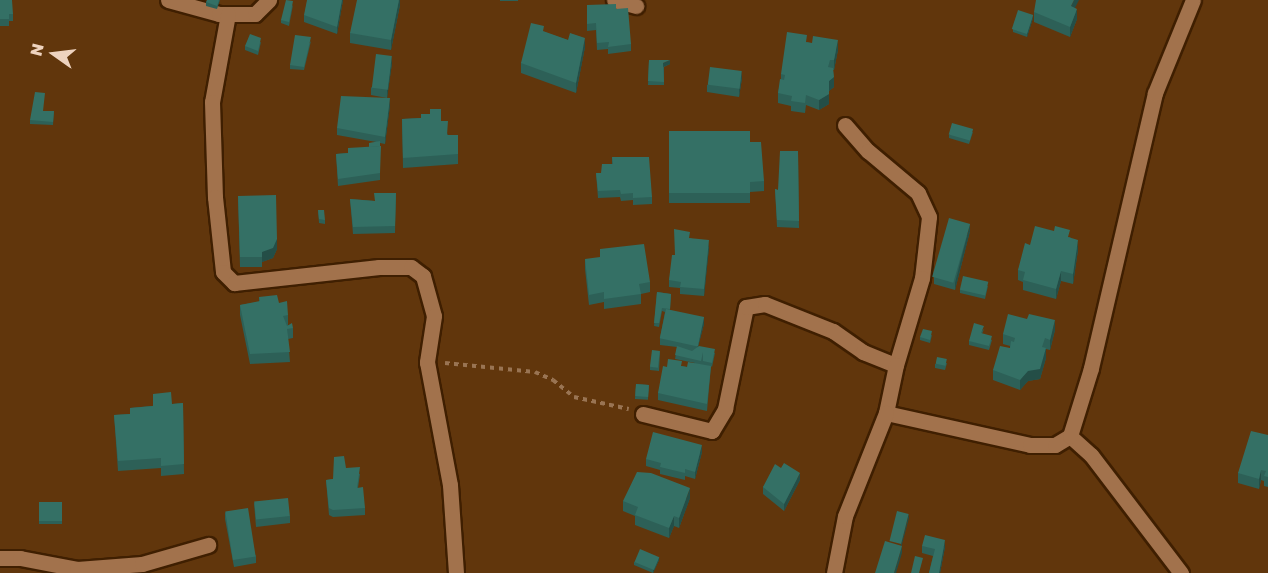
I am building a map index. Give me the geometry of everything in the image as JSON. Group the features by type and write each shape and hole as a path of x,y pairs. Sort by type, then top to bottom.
{"street":[{"path":"168,0 197,10 228,14 255,14 269,0"},
{"path":"614,0 636,6"},
{"path":"886,413 1030,445 1055,446 1070,436 1091,368 1155,93 1193,0"},
{"path":"228,14 229,28 212,102 215,196 223,272 234,283 379,267 411,267 423,276 434,316 428,362 450,485 456,573"},
{"path":"834,573 845,516 886,413 896,365 922,278 929,217 918,193 868,151 845,125"},
{"path":"644,414 712,431 725,409 746,307 765,303 834,331 864,352 896,365"},
{"path":"1070,436 1091,455 1181,573"},
{"path":"0,558 20,558 77,569 142,564 208,546"}],"path":[{"path":"428,362 535,372 554,380 574,397 644,414"}],"building":[{"path":"0,0 12,0 13,14 9,14 9,19 0,19"},
{"path":"207,0 219,0 217,6 206,2"},
{"path":"286,0 293,1 289,22 281,20"},
{"path":"307,0 342,0 337,27 304,15"},
{"path":"357,0 399,0 391,40 350,33"},
{"path":"1036,0 1074,0 1071,6 1077,9 1070,27 1034,12"},
{"path":"616,4 616,9 628,8 631,44 608,47 609,42 597,43 596,23 587,24 587,5"},
{"path":"1018,10 1033,15 1027,34 1012,29"},
{"path":"531,23 544,26 543,31 568,40 570,33 585,38 576,83 521,63"},
{"path":"787,32 807,35 806,42 812,43 813,36 838,40 834,60 830,60 828,67 833,68 834,77 829,81 829,94 819,100 806,95 805,103 791,101 792,96 778,93 780,79 784,80 785,75 781,74"},
{"path":"250,34 261,38 258,51 245,46"},
{"path":"295,35 311,37 304,67 290,65"},
{"path":"376,54 392,56 388,90 372,88"},
{"path":"649,60 670,60 663,63 664,82 648,81"},
{"path":"710,67 742,71 740,89 708,85"},
{"path":"35,92 45,93 43,111 54,111 53,122 30,120"},
{"path":"341,96 390,98 385,137 337,128"},
{"path":"430,109 441,109 441,121 448,121 447,135 458,135 458,154 403,158 402,119 421,118 421,114 430,114"},
{"path":"952,123 973,129 970,141 949,135"},
{"path":"669,131 750,131 750,142 761,142 764,181 750,182 750,193 669,193"},
{"path":"380,141 380,146 369,147 369,143"},
{"path":"381,146 380,173 338,179 336,154 348,153 348,148"},
{"path":"780,151 798,151 799,221 777,220 775,189 778,190"},
{"path":"612,157 649,157 652,197 633,198 633,193 621,194 620,190 598,191 596,173 601,173 602,164 613,164"},
{"path":"374,193 396,193 395,226 353,227 350,199 375,201"},
{"path":"276,195 277,239 273,248 262,252 262,257 240,257 238,196"},
{"path":"318,210 324,210 325,220 319,219"},
{"path":"949,218 970,224 953,283 932,277"},
{"path":"1035,226 1054,231 1055,226 1070,230 1068,237 1078,240 1073,274 1061,271 1056,289 1023,280 1025,272 1018,270 1025,243 1030,245"},
{"path":"674,229 690,232 689,238 709,240 704,289 680,287 681,282 669,280 672,255 675,255"},
{"path":"644,244 650,282 639,284 641,294 604,299 604,292 589,295 585,259 600,257 600,249"},
{"path":"963,276 988,282 985,295 960,290"},
{"path":"657,292 671,294 670,309 662,308 659,323 654,323"},
{"path":"277,295 279,303 287,301 288,315 283,316 287,326 292,323 293,328 287,329 290,352 250,354 240,305 260,301 259,297"},
{"path":"666,309 704,317 698,346 660,338"},
{"path":"1008,314 1027,319 1029,314 1055,320 1050,340 1045,338 1042,347 1046,348 1040,369 1028,371 1020,380 993,370 1000,346 1010,348 1011,341 1014,342 1015,338 1003,334"},
{"path":"974,323 984,326 981,333 992,336 989,346 969,341"},
{"path":"923,329 932,331 930,340 920,337"},
{"path":"677,346 692,351 699,346 715,349 712,363 703,361 703,352 701,361 675,355"},
{"path":"652,350 660,351 658,368 650,367"},
{"path":"937,357 947,359 945,366 936,364"},
{"path":"668,359 682,361 681,366 687,367 688,362 711,366 707,404 658,393 663,366 667,367"},
{"path":"636,384 649,385 648,397 635,396"},
{"path":"171,392 172,404 183,403 184,464 161,466 161,458 118,461 114,415 130,414 130,408 153,406 153,394"},
{"path":"1251,431 1268,435 1268,477 1264,476 1266,471 1261,470 1259,479 1238,473"},
{"path":"653,432 702,445 695,472 685,469 685,473 660,467 661,463 646,459"},
{"path":"344,456 346,468 360,467 357,488 363,487 365,508 333,510 329,508 326,480 333,479 334,457"},
{"path":"784,463 800,473 784,504 763,487 775,464 781,468"},
{"path":"637,472 651,473 690,488 679,518 674,516 669,528 635,515 638,507 623,501"},
{"path":"288,498 290,516 256,519 254,502"},
{"path":"39,502 62,502 62,521 39,521"},
{"path":"248,508 256,556 233,560 225,512"},
{"path":"897,511 909,514 901,544 890,541"},
{"path":"925,535 945,540 939,573 929,573 935,549 922,546"},
{"path":"885,541 902,546 894,573 875,573"},
{"path":"640,549 659,557 654,570 635,562"},
{"path":"915,556 923,558 919,573 911,573"}]}
